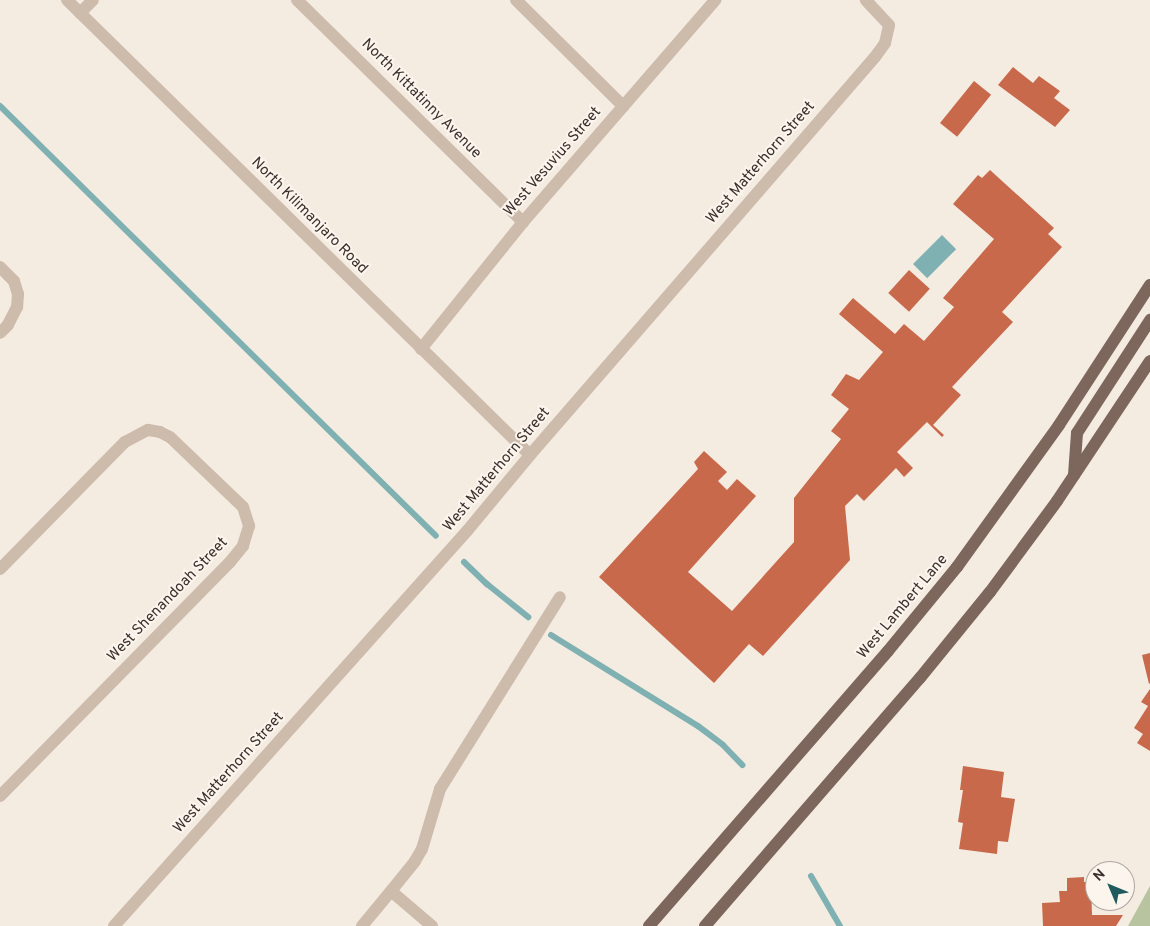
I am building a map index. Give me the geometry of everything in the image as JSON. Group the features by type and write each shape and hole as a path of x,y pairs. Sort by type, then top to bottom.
{"main road":[{"name":"West Lambert Lane","path":"649,926 882,658 958,567 1059,425 1150,285"},
{"path":"1074,475 1077,433 1150,320"},
{"path":"705,926 958,632 1022,550 1150,361"}],"street":[{"name":"North Kilimanjaro Road","path":"67,0 530,455"},
{"path":"80,13 93,0"},
{"name":"North Kittatinny Avenue","path":"298,0 523,222"},
{"path":"516,0 623,106"},
{"name":"West Vesuvius Street","path":"420,349 523,222 715,0"},
{"name":"West Matterhorn Street","path":"114,926 468,531 530,455 875,57 886,42 889,25 866,0"},
{"path":"0,266 14,281 18,294 17,307 8,325 0,333"},
{"name":"West Shenandoah Street","path":"0,569 125,442 148,430 160,432 170,437 243,508 249,526 243,546 0,796"},
{"path":"362,926 422,849 440,789 560,597"},
{"path":"391,891 432,926"}],"green space":[{"path":"1150,886 1150,926 1128,926"}],"water":[{"path":"942,235 956,249 927,278 913,264"}],"building":[{"path":"1013,67 1033,83 1039,76 1060,91 1054,98 1070,110 1055,127 998,85"},
{"path":"974,81 991,95 957,137 940,123"},
{"path":"990,170 1054,228 1048,234 1062,247 1002,312 1013,322 952,387 961,395 933,425 944,435 942,437 927,422 897,452 913,468 904,477 896,468 864,501 857,494 845,506 850,560 763,656 749,644 714,683 599,577 698,469 694,462 704,451 727,472 718,481 727,490 737,479 756,496 688,572 732,611 794,542 794,498 841,439 831,431 849,409 831,395 846,374 859,380 883,352 839,314 853,298 895,334 904,324 924,341 954,307 943,298 994,239 953,204 978,175 982,178"},
{"path":"909,270 930,289 909,312 888,293"},
{"path":"1150,653 1150,683 1149,684 1142,655"},
{"path":"1150,689 1150,751 1137,743 1143,734 1134,728 1148,706 1141,702"},
{"path":"963,766 1004,772 1001,797 1015,799 1008,842 998,841 997,854 959,849 963,823 958,822 963,790 960,790"},
{"path":"1084,877 1085,911 1092,911 1092,915 1123,915 1116,926 1043,926 1042,903 1060,902 1059,891 1067,891 1067,878"}],"waterway":[{"path":"0,106 436,536"},
{"path":"464,562 487,584 528,617"},
{"path":"551,635 698,726 723,745 742,765"},
{"path":"811,876 840,926"}]}
